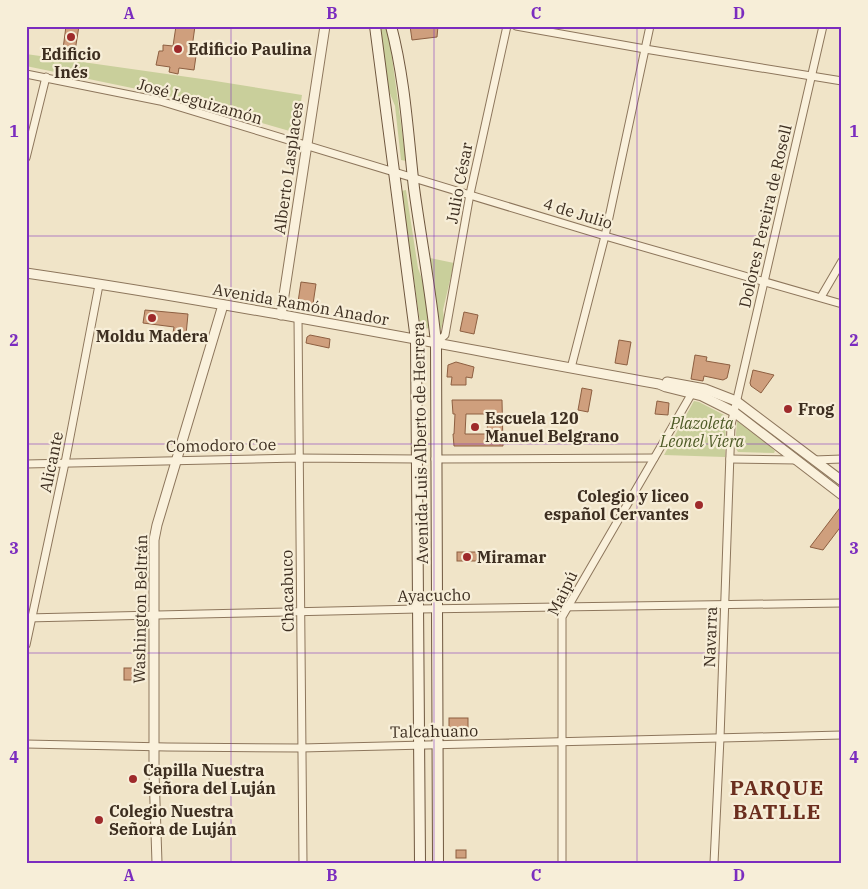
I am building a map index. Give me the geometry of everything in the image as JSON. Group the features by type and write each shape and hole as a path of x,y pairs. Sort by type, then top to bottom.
{"main road":[{"name":"Avenida Luis Alberto de Herrera","path":"375,26 416,340 420,863"},
{"name":"Avenida Luis Alberto de Herrera","path":"391,26 400,77 423,256 433,307 436,343 438,863"}],"street":[{"name":"Alberto Lasplaces","path":"281,315 324,26"},
{"name":"Julio César","path":"436,343 445,335 470,194 507,26"},
{"path":"516,26 842,81"},
{"path":"571,368 605,236 650,26"},
{"name":"Dolores Pereira de Rosell","path":"734,412 823,26"},
{"name":"José Leguizamón","path":"26,74 160,101 306,146"},
{"path":"26,158 46,77"},
{"name":"4 de Julio","path":"306,146 605,236 842,304"},
{"path":"821,297 842,261"},
{"name":"Avenida Ramón Anador","path":"26,273 281,315 659,384 666,388 702,396 734,412 842,495"},
{"name":"Alicante","path":"26,645 29,618 65,463 99,285"},
{"name":"Washington Beltrán","path":"157,863 154,747 154,540 223,305"},
{"name":"Chacabuco","path":"298,318 303,863"},
{"name":"Avenida Ramón Anador","path":"659,384 666,382 706,389 736,401 842,481"},
{"name":"Maipú","path":"562,863 561,622 692,393"},
{"name":"Navarra","path":"714,863 731,425 734,412"},
{"path":"435,459 654,458"},
{"name":"Comodoro Coe","path":"26,464 177,459 417,459"},
{"path":"730,459 798,460"},
{"path":"814,460 842,459"},
{"name":"Ayacucho","path":"29,618 418,609 842,603"},
{"name":"Talcahuano","path":"26,744 301,748 842,735"}],"green space":[{"path":"380,26 387,26 389,35 406,161 401,160 395,106 389,91"},
{"path":"26,54 302,95 297,128 293,132 161,94 26,66"},
{"path":"406,190 418,268 424,285 431,328 421,329 401,191"},
{"path":"430,258 454,263 443,310 444,318 441,329 439,328"},
{"name":"Plazoleta Leonel Viera","path":"694,401 726,416 725,457 664,455"},
{"path":"737,421 771,447 775,451 774,453 738,452 735,447"}],"building":[{"name":"Edificio Inés","path":"66,26 79,26 75,51 63,49"},
{"name":"Edificio Paulina","path":"176,26 195,26 191,55 196,56 194,70 179,68 178,74 169,72 170,67 156,65 159,51 163,51 163,45 173,46"},
{"path":"410,26 438,26 437,37 412,40"},
{"path":"301,282 316,284 313,304 298,302"},
{"path":"145,310 188,314 186,335 173,333 174,327 143,323"},
{"path":"464,312 478,315 474,334 460,331"},
{"path":"310,335 330,339 329,348 306,343 307,337"},
{"path":"619,340 631,342 627,365 615,363"},
{"path":"695,355 707,357 706,361 730,365 727,378 723,380 704,376 703,381 691,379"},
{"path":"456,362 474,367 472,378 466,377 466,385 451,385 452,377 447,377 448,365"},
{"path":"753,370 774,375 761,393 751,386"},
{"path":"582,388 592,390 588,412 578,410"},
{"name":"Escuela 120 Manuel Belgrano","path":"452,400 502,400 503,446 454,446 455,414 453,414","holes":["466,414 488,414 487,434 465,434"]},
{"path":"657,401 669,403 668,415 655,414"},
{"path":"842,505 842,525 823,550 810,547"},
{"name":"Miramar","path":"457,552 477,552 477,561 457,561"},
{"path":"124,668 137,668 137,680 124,680"},
{"path":"449,718 468,718 468,733 449,733"},
{"path":"456,850 466,850 466,858 456,858"}],"place":[{"name":"Edificio Inés","path":"71,37"},
{"name":"Edificio Paulina","path":"178,49"},
{"name":"Moldu Madera","path":"152,318"},
{"name":"Frog","path":"788,409"},
{"name":"Escuela 120 Manuel Belgrano","path":"475,427"},
{"name":"Colegio y liceo español Cervantes","path":"699,505"},
{"name":"Miramar","path":"467,557"},
{"name":"Capilla Nuestra Señora del Luján","path":"133,779"},
{"name":"Colegio Nuestra Señora de Luján","path":"99,820"}],"district":[{"name":"PARQUE BATLLE","path":"777,799"}]}
